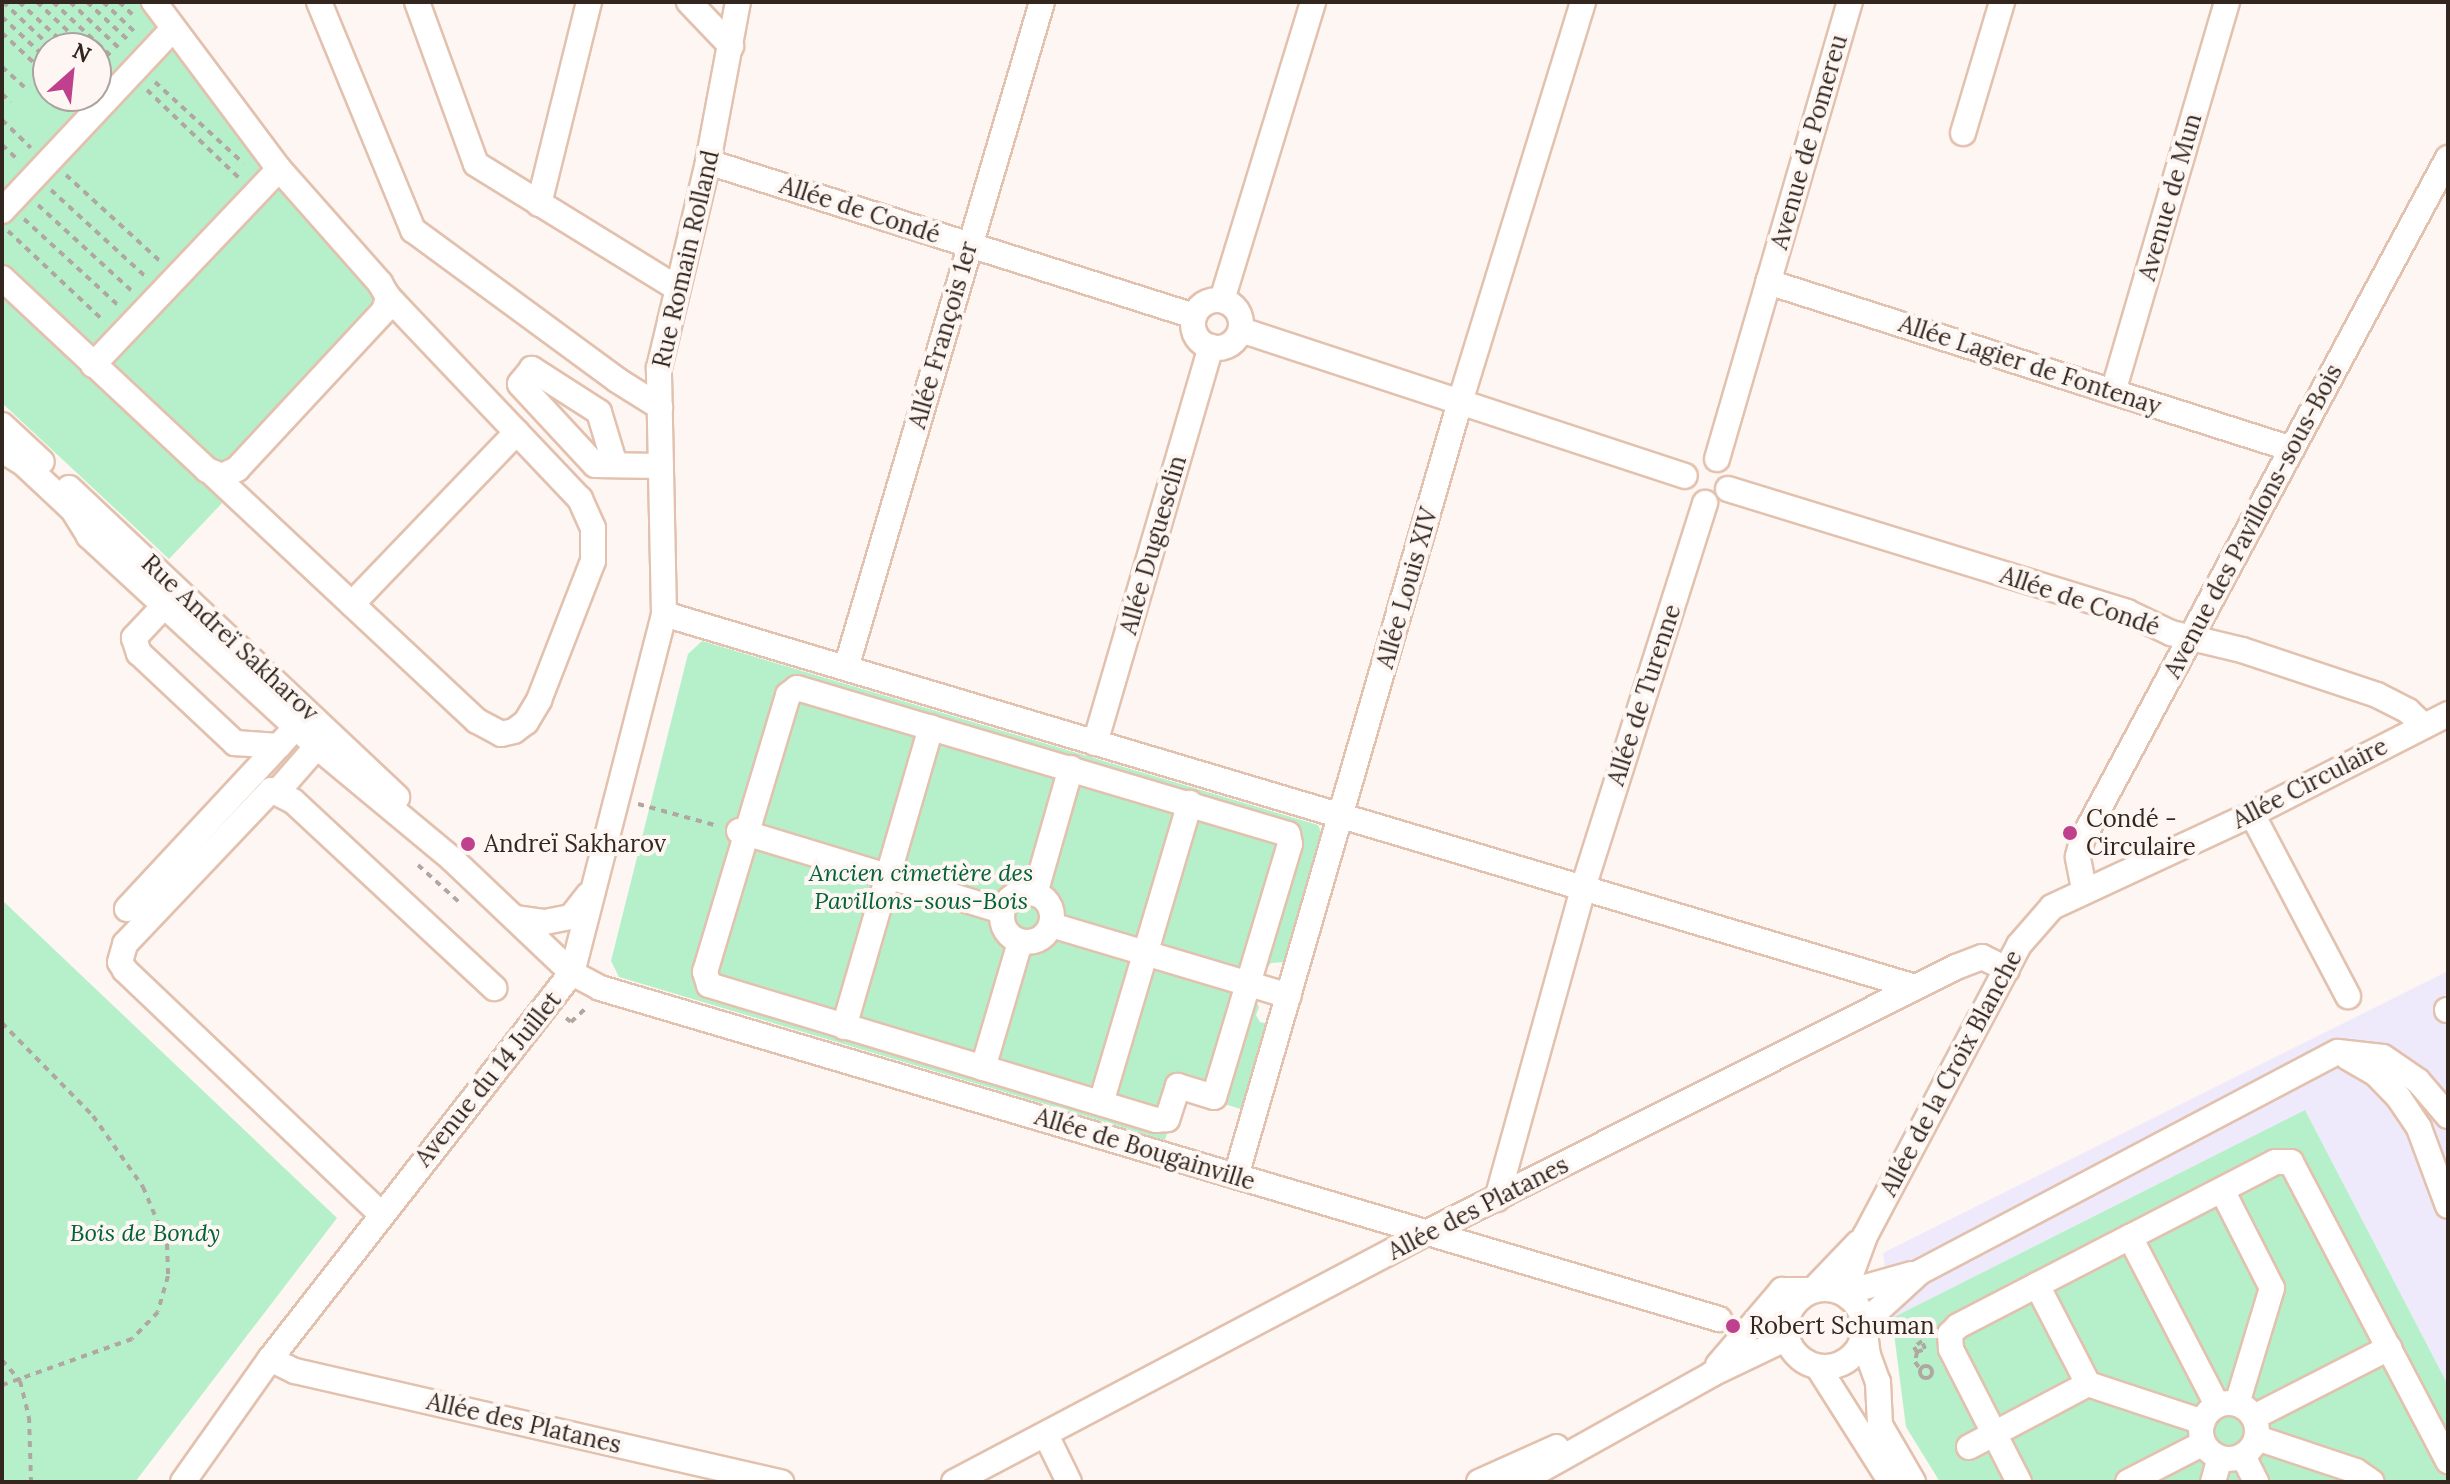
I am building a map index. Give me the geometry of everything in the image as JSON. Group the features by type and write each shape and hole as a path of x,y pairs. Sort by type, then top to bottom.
{"street":[{"path":"2,278 477,721 501,734 514,731 526,722 539,700 593,561 593,528 580,499 388,297 380,283 266,182 154,2"},
{"path":"319,2 413,230 617,380 660,407"},
{"path":"417,2 476,164 677,288"},
{"path":"539,204 589,2"},
{"path":"689,2 731,46"},
{"name":"Rue Romain Rolland","path":"664,614 659,368 708,162 738,2"},
{"name":"Allée François 1er","path":"846,668 1042,2"},
{"path":"1222,300 1313,2"},
{"name":"Allée Louis XIV","path":"1236,1176 1460,402 1583,2"},
{"name":"Avenue de Pomereu","path":"1768,282 1850,2"},
{"path":"1963,133 2002,2"},
{"name":"Avenue de Mun","path":"2113,392 2227,2"},
{"path":"20,194 172,30"},
{"name":"Avenue des Pavillons-sous-Bois","path":"2084,889 2078,857 2082,840 2448,158"},
{"name":"Allée de Condé","path":"708,162 1194,316"},
{"path":"93,365 266,182"},
{"path":"1717,459 1768,282"},
{"name":"Allée Lagier de Fontenay","path":"1768,282 2292,449"},
{"path":"214,475 232,474 237,469 378,320 388,297"},
{"path":"1222,300 1240,314 1241,330 1233,343 1211,347 1194,332 1194,316 1208,301 1222,300"},
{"path":"1241,330 1685,476"},
{"name":"Allée Duguesclin","path":"1095,743 1211,347"},
{"name":"Rue Andreï Sakharov","path":"2,425 324,739 378,776 452,859 572,973"},
{"path":"352,604 517,432"},
{"name":"Rue Andreï Sakharov","path":"2,450 24,464 63,501 89,536 296,727 324,739"},
{"path":"1697,459 1717,459 1730,475 1728,489 1719,500 1705,503 1687,490 1685,476 1697,459"},
{"path":"615,465 661,466"},
{"name":"Allée de Condé","path":"1728,489 2127,612 2190,638 2242,650 2377,695 2408,711 2424,726"},
{"name":"Allée de Turenne","path":"1497,1199 1583,888 1705,503"},
{"path":"164,606 134,638 139,653 235,743 279,746"},
{"path":"664,614 1915,987"},
{"name":"Avenue du 14 Juillet","path":"183,1482 270,1359 572,973 664,614"},
{"path":"792,689 807,689 931,727 1282,830 1290,836 1214,1097 1178,1086 1168,1116 1161,1121 713,987 707,982 705,972 743,832 792,689"},
{"name":"Allée Circulaire","path":"2084,889 2252,814 2448,714"},
{"path":"127,909 296,727"},
{"path":"844,1027 931,727"},
{"path":"278,791 324,739"},
{"path":"1035,894 1071,768"},
{"path":"381,1214 120,962 125,944 268,791 278,791 494,988"},
{"path":"1101,1103 1190,803"},
{"path":"2252,814 2348,996"},
{"path":"743,832 1002,911"},
{"name":"Allée de la Croix Blanche","path":"1844,1293 1865,1236 2019,945 2052,907 2084,889"},
{"path":"515,918 545,922 571,917 592,890"},
{"path":"1019,894 1035,894 1051,910 1051,925 1042,938 1020,942 1007,933 1002,911 1019,894"},
{"path":"1051,925 1289,996"},
{"path":"983,1068 1020,942"},
{"name":"Allée des Platanes","path":"954,1482 1426,1233 1915,987 1982,957 2007,969"},
{"name":"Allée de Bougainville","path":"572,973 600,988 657,1007 1719,1319"},
{"path":"1844,1293 1920,1272 2338,1052 2383,1057 2418,1081 2448,1116"},
{"path":"2338,1052 2375,1073 2399,1098 2419,1128 2447,1200"},
{"path":"2019,1482 1951,1349 1950,1334 1958,1326 2278,1161 2294,1164 2448,1461"},
{"path":"2213,1482 2272,1288 2222,1190"},
{"name":"Allée de la Croix Blanche","path":"1813,1290 1865,1236"},
{"path":"2130,1237 2256,1482"},
{"path":"1818,1367 1843,1363 1854,1355 1865,1327 1920,1272"},
{"path":"2037,1285 2088,1384 2364,1473 2372,1482"},
{"path":"1712,1374 1782,1290 1834,1289 1844,1293 1854,1300 1865,1327 1868,1355 1878,1382 1880,1425 1913,1482"},
{"path":"1813,1290 1802,1295 1788,1315 1787,1338 1799,1357 1818,1367 1891,1482"},
{"path":"1533,1479 1669,1397 1787,1338"},
{"path":"2128,1482 2389,1348"},
{"name":"Allée des Platanes","path":"270,1359 295,1371 781,1482"},
{"path":"1969,1447 2088,1384"},
{"path":"1479,1482 1669,1397"},
{"path":"1046,1435 1069,1482"},
{"path":"1533,1479 1536,1463 1585,1436"}],"path":[{"path":"3,2 35,32"},
{"path":"19,2 52,32"},
{"path":"37,2 69,32"},
{"path":"53,2 85,32"},
{"path":"70,2 120,49"},
{"path":"87,2 128,40"},
{"path":"103,2 135,32"},
{"path":"119,2 143,24"},
{"path":"2,17 32,45"},
{"path":"2,33 32,61"},
{"path":"2,67 24,87"},
{"path":"134,70 266,182"},
{"path":"134,70 266,182"},
{"path":"2,94 11,102"},
{"path":"2,120 20,194 148,306"},
{"path":"2,145 20,194 148,306"},
{"path":"20,194 148,306"},
{"path":"20,194 148,306"},
{"path":"20,194 148,306"},
{"path":"616,798 743,832"},
{"path":"2,1023 93,1116 143,1187 167,1244 168,1276 158,1312 132,1339 2,1385"},
{"path":"1917,1352 1915,1362 1921,1370"},
{"path":"2,1360 20,1381 29,1417 31,1482"}],"shaded area":[{"path":"2448,971 2448,1385 2305,1110 1892,1318 1883,1253"}],"green space":[{"path":"2,2 169,2 295,169 413,302 169,559 2,403"},
{"name":"Ancien cimetière des Pavillons-sous-Bois","path":"702,641 1318,825 1322,834 1285,962 1271,963 1260,977 1254,997 1259,1007 1256,1015 1260,1022 1268,1024 1241,1109 1180,1091 1165,1140 619,977 611,961 688,654"},
{"name":"Bois de Bondy","path":"2,900 337,1218 135,1482 2,1482"},
{"path":"2305,1110 2448,1385 2448,1482 1940,1482 1906,1427 1892,1318"}],"place":[{"name":"Condé - Circulaire","path":"2070,833"},
{"name":"Andreï Sakharov","path":"468,844"},
{"name":"Robert Schuman","path":"1733,1326"}]}
